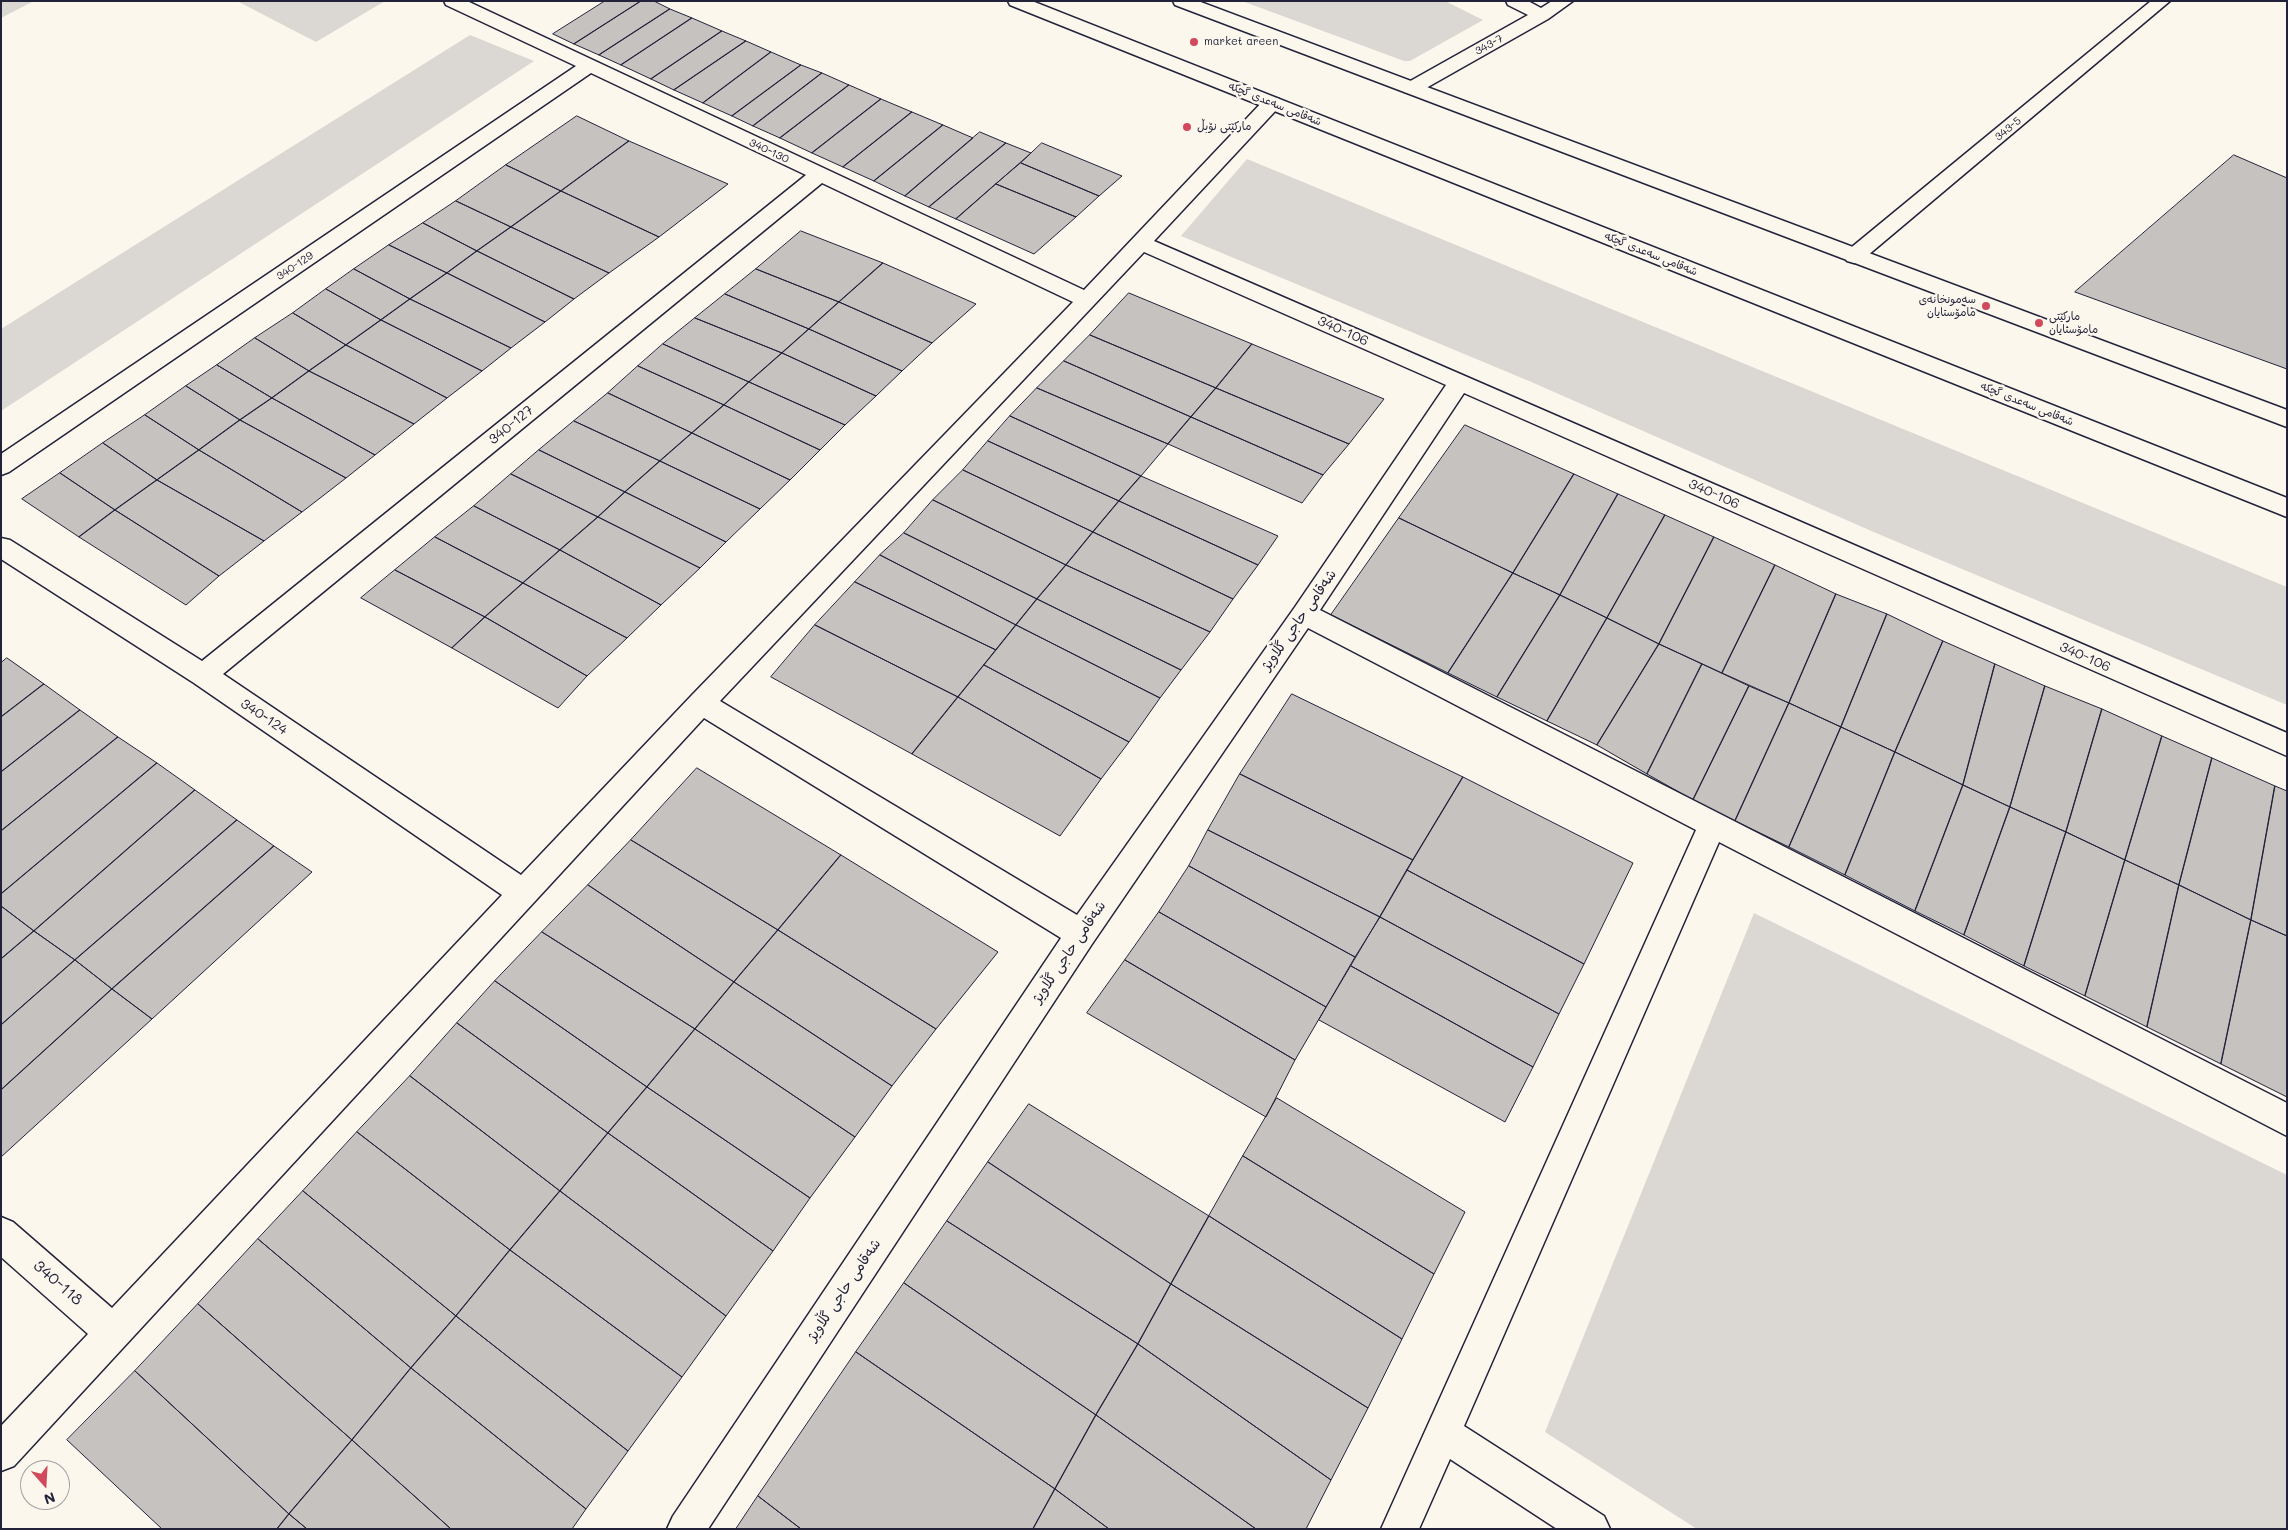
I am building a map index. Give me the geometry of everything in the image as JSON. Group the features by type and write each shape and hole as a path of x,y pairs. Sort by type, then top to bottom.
{"street":[{"name":"340-130","path":"452,1 1087,300"},
{"path":"477,13 498,1"},
{"name":"شەقامی سەعدی گچکە","path":"1016,1 2287,508"},
{"path":"1181,1 2287,419"},
{"path":"1514,1 1542,15"},
{"name":"343-7","path":"1412,88 1565,1"},
{"name":"343-5","path":"1854,256 2162,1"},
{"name":"340-129","path":"1,466 589,66"},
{"path":"1,1453 701,703 1142,243 1272,103"},
{"name":"340-127","path":"203,675 819,174"},
{"name":"340-106","path":"1142,243 2287,745"},
{"name":"شەقامی حاجی گڵاویژ","path":"686,1529 1081,934 1304,614 1460,382"},
{"name":"340-124","path":"1,547 203,675 523,893"},
{"path":"1304,614 2287,1120"},
{"path":"701,703 1081,934"},
{"path":"1400,1529 1712,825"},
{"name":"340-118","path":"1,1234 114,1333"},
{"path":"1442,1433 1591,1529"}],"shaded area":[{"path":"1,1 34,1 1,18"},
{"path":"237,1 385,1 316,42"},
{"path":"1242,1 1445,1 1483,20 1410,61 1404,61"},
{"path":"470,35 534,61 1,411 1,329"},
{"path":"1247,159 2287,587 2287,705 1876,533 1529,381 1181,236"},
{"path":"1754,913 2287,1175 2287,1529 1697,1529 1545,1432"}],"building":[{"path":"605,1 641,1 574,44 553,34"},
{"path":"641,1 654,1 670,9 599,55 574,44"},
{"path":"670,9 692,18 621,65 599,55"},
{"path":"692,18 722,31 651,79 621,65"},
{"path":"722,31 746,41 674,90 651,79"},
{"path":"746,41 771,52 703,103 674,90"},
{"path":"771,52 801,65 732,116 703,103"},
{"path":"801,65 822,73 753,126 732,116"},
{"path":"822,73 849,85 780,138 753,126"},
{"path":"849,85 881,99 812,153 780,138"},
{"path":"881,99 912,112 843,167 812,153"},
{"path":"912,112 943,125 874,181 843,167"},
{"path":"577,116 629,141 561,191 506,165"},
{"path":"943,125 973,138 905,196 874,181"},
{"path":"980,132 1006,143 929,207 905,196"},
{"path":"629,141 728,184 659,237 561,191"},
{"path":"1006,143 1031,153 956,219 929,207"},
{"path":"1042,143 1122,176 1099,196 1021,163"},
{"path":"2234,155 2287,178 2287,369 2075,292"},
{"path":"1021,163 1099,196 1076,217 996,184"},
{"path":"506,165 561,191 511,227 456,201"},
{"path":"996,184 1076,217 1034,254 956,219"},
{"path":"561,191 659,237 609,273 511,227"},
{"path":"456,201 511,227 477,251 423,223"},
{"path":"423,223 477,251 447,273 389,245"},
{"path":"511,227 609,273 574,299 477,251"},
{"path":"801,231 883,263 839,302 756,269"},
{"path":"389,245 447,273 410,299 354,269"},
{"path":"477,251 574,299 545,322 447,273"},
{"path":"883,263 976,304 932,343 839,302"},
{"path":"354,269 410,299 381,320 326,289"},
{"path":"756,269 839,302 809,329 725,294"},
{"path":"447,273 545,322 511,348 410,299"},
{"path":"326,289 381,320 346,345 293,313"},
{"path":"1129,293 1252,344 1216,388 1090,335"},
{"path":"725,294 809,329 782,353 695,318"},
{"path":"410,299 511,348 482,371 381,320"},
{"path":"839,302 932,343 902,371 809,329"},
{"path":"293,313 346,345 309,371 255,338"},
{"path":"695,318 782,353 749,382 663,344"},
{"path":"381,320 482,371 447,398 346,345"},
{"path":"809,329 902,371 876,396 782,353"},
{"path":"1090,335 1216,388 1191,417 1064,361"},
{"path":"255,338 309,371 272,398 217,365"},
{"path":"663,344 749,382 724,405 638,366"},
{"path":"1252,344 1384,399 1349,444 1216,388"},
{"path":"346,345 447,398 414,424 309,371"},
{"path":"782,353 876,396 845,425 749,382"},
{"path":"1064,361 1191,417 1168,444 1037,388"},
{"path":"217,365 272,398 240,420 186,386"},
{"path":"638,366 724,405 692,433 608,393"},
{"path":"309,371 414,424 375,455 272,398"},
{"path":"749,382 845,425 820,450 724,405"},
{"path":"186,386 240,420 199,450 145,415"},
{"path":"1037,388 1168,444 1141,476 1010,416"},
{"path":"1216,388 1349,444 1323,475 1191,417"},
{"path":"608,393 692,433 660,461 574,421"},
{"path":"272,398 375,455 346,478 240,420"},
{"path":"724,405 820,450 790,480 692,433"},
{"path":"145,415 199,450 157,480 103,443"},
{"path":"1010,416 1141,476 1119,501 988,441"},
{"path":"1191,417 1323,475 1302,503 1168,444"},
{"path":"240,420 346,478 302,512 199,450"},
{"path":"574,421 660,461 625,492 539,450"},
{"path":"1465,425 1574,474 1513,573 1399,518"},
{"path":"692,433 790,480 760,509 660,461"},
{"path":"988,441 1119,501 1093,532 963,470"},
{"path":"103,443 157,480 115,510 60,473"},
{"path":"199,450 302,512 264,541 157,480"},
{"path":"539,450 625,492 598,517 511,474"},
{"path":"660,461 760,509 726,542 625,492"},
{"path":"963,470 1093,532 1066,565 933,500"},
{"path":"60,473 115,510 79,537 22,499"},
{"path":"511,474 598,517 560,550 474,506"},
{"path":"1574,474 1618,494 1560,595 1513,573"},
{"path":"1141,476 1278,536 1258,565 1119,501"},
{"path":"157,480 264,541 219,576 115,510"},
{"path":"625,492 726,542 700,568 598,517"},
{"path":"1618,494 1665,515 1607,618 1560,595"},
{"path":"933,500 1066,565 1037,599 904,533"},
{"path":"1119,501 1258,565 1233,599 1093,532"},
{"path":"474,506 560,550 523,583 435,537"},
{"path":"115,510 219,576 186,605 79,537"},
{"path":"1665,515 1714,537 1659,644 1607,618"},
{"path":"598,517 700,568 661,605 560,550"},
{"path":"1399,518 1513,573 1448,673 1331,615"},
{"path":"1093,532 1233,599 1210,632 1066,565"},
{"path":"904,533 1037,599 1016,625 880,555"},
{"path":"435,537 523,583 485,617 395,570"},
{"path":"1714,537 1775,565 1722,673 1659,644"},
{"path":"560,550 661,605 627,638 523,583"},
{"path":"880,555 1016,625 996,650 855,582"},
{"path":"1066,565 1210,632 1181,670 1037,599"},
{"path":"1775,565 1836,594 1789,703 1722,673"},
{"path":"395,570 485,617 452,648 361,598"},
{"path":"1513,573 1560,595 1497,697 1448,673"},
{"path":"855,582 996,650 958,697 815,625"},
{"path":"523,583 627,638 587,676 485,617"},
{"path":"1836,594 1887,614 1841,727 1789,703"},
{"path":"1560,595 1607,618 1547,721 1497,697"},
{"path":"1037,599 1181,670 1160,698 1016,625"},
{"path":"1887,614 1943,641 1895,752 1841,727"},
{"path":"485,617 587,676 558,708 452,648"},
{"path":"1607,618 1659,644 1597,745 1547,721"},
{"path":"815,625 958,697 912,754 771,677"},
{"path":"1016,625 1160,698 1129,742 984,665"},
{"path":"1943,641 1995,664 1963,785 1895,752"},
{"path":"1659,644 1702,664 1647,774 1597,745"},
{"path":"7,658 44,684 1,717 1,663"},
{"path":"1702,664 1749,686 1693,800 1647,774"},
{"path":"1995,664 2045,686 2010,807 1963,785"},
{"path":"984,665 1129,742 1101,779 958,697"},
{"path":"44,684 80,710 1,772 1,717"},
{"path":"1749,686 1789,703 1735,821 1693,800"},
{"path":"2045,686 2102,709 2066,832 2010,807"},
{"path":"1292,694 1463,777 1413,860 1240,774"},
{"path":"958,697 1101,779 1060,836 912,754"},
{"path":"1789,703 1841,727 1789,847 1735,821"},
{"path":"2102,709 2162,736 2125,860 2066,832"},
{"path":"80,710 118,737 1,831 1,772"},
{"path":"1841,727 1895,752 1845,875 1789,847"},
{"path":"2162,736 2212,758 2179,885 2125,860"},
{"path":"118,737 157,763 1,894 1,831"},
{"path":"1895,752 1963,785 1915,911 1845,875"},
{"path":"2212,758 2275,786 2251,920 2179,885"},
{"path":"157,763 195,790 34,931 1,906 1,894"},
{"path":"697,768 841,855 778,930 631,840"},
{"path":"1240,774 1413,860 1380,917 1208,830"},
{"path":"1463,777 1633,863 1584,964 1407,870"},
{"path":"1963,785 2010,807 1964,935 1915,911"},
{"path":"2275,786 2287,791 2287,936 2251,920"},
{"path":"195,790 237,820 75,960 34,931"},
{"path":"2010,807 2066,832 2024,966 1964,935"},
{"path":"237,820 274,846 112,989 75,960"},
{"path":"1208,830 1380,917 1355,957 1189,866"},
{"path":"2066,832 2125,860 2085,996 2024,966"},
{"path":"631,840 778,930 734,982 588,885"},
{"path":"274,846 312,872 152,1019 112,989"},
{"path":"841,855 998,952 936,1029 778,930"},
{"path":"2125,860 2179,885 2147,1027 2085,996"},
{"path":"1189,866 1355,957 1326,1007 1159,912"},
{"path":"1407,870 1584,964 1559,1014 1380,917"},
{"path":"588,885 734,982 695,1029 542,932"},
{"path":"2179,885 2251,920 2221,1064 2147,1027"},
{"path":"1,906 34,931 1,959"},
{"path":"1159,912 1326,1007 1295,1060 1125,960"},
{"path":"1380,917 1559,1014 1533,1067 1351,966"},
{"path":"2251,920 2287,936 2287,1097 2221,1064"},
{"path":"778,930 936,1029 892,1086 734,982"},
{"path":"34,931 75,960 1,1025 1,959"},
{"path":"542,932 695,1029 647,1087 495,981"},
{"path":"75,960 112,989 1,1090 1,1025"},
{"path":"1125,960 1295,1060 1266,1117 1087,1013"},
{"path":"1351,966 1533,1067 1505,1122 1319,1020"},
{"path":"495,981 647,1087 608,1133 457,1023"},
{"path":"734,982 892,1086 855,1137 695,1029"},
{"path":"112,989 152,1019 1,1157 1,1090"},
{"path":"457,1023 608,1133 560,1191 410,1076"},
{"path":"695,1029 855,1137 810,1198 647,1087"},
{"path":"410,1076 560,1191 510,1250 357,1132"},
{"path":"647,1087 810,1198 773,1251 608,1133"},
{"path":"1277,1098 1465,1212 1434,1274 1243,1156"},
{"path":"1029,1104 1209,1216 1171,1284 988,1162"},
{"path":"357,1132 510,1250 456,1316 303,1191"},
{"path":"608,1133 773,1251 726,1316 560,1191"},
{"path":"1243,1156 1434,1274 1402,1339 1209,1216"},
{"path":"988,1162 1171,1284 1138,1344 947,1221"},
{"path":"303,1191 456,1316 411,1368 258,1239"},
{"path":"560,1191 726,1316 682,1377 510,1250"},
{"path":"1209,1216 1402,1339 1368,1408 1171,1284"},
{"path":"947,1221 1138,1344 1096,1415 904,1283"},
{"path":"258,1239 411,1368 352,1440 198,1304"},
{"path":"510,1250 682,1377 628,1451 456,1316"},
{"path":"904,1283 1096,1415 1055,1489 856,1352"},
{"path":"1171,1284 1368,1408 1331,1480 1138,1344"},
{"path":"198,1304 352,1440 289,1514 135,1371"},
{"path":"456,1316 628,1451 586,1509 411,1368"},
{"path":"1138,1344 1331,1480 1306,1529 1256,1529 1096,1415"},
{"path":"856,1352 1055,1489 1033,1529 801,1529 758,1496"},
{"path":"411,1368 586,1509 572,1529 451,1529 352,1440"},
{"path":"135,1371 289,1514 277,1529 162,1529 67,1440"},
{"path":"1096,1415 1256,1529 1109,1529 1055,1489"},
{"path":"352,1440 451,1529 307,1529 289,1514"},
{"path":"1055,1489 1109,1529 1033,1529"},
{"path":"758,1496 801,1529 736,1529"},
{"path":"289,1514 307,1529 277,1529"}],"place":[{"name":"market areen","path":"1194,42"},
{"name":"مارکێتی نۆبڵ","path":"1187,127"},
{"name":"سەمونخانەی مامۆستایان","path":"1986,306"},
{"name":"مارکێتی مامۆستایان","path":"2039,323"}]}
